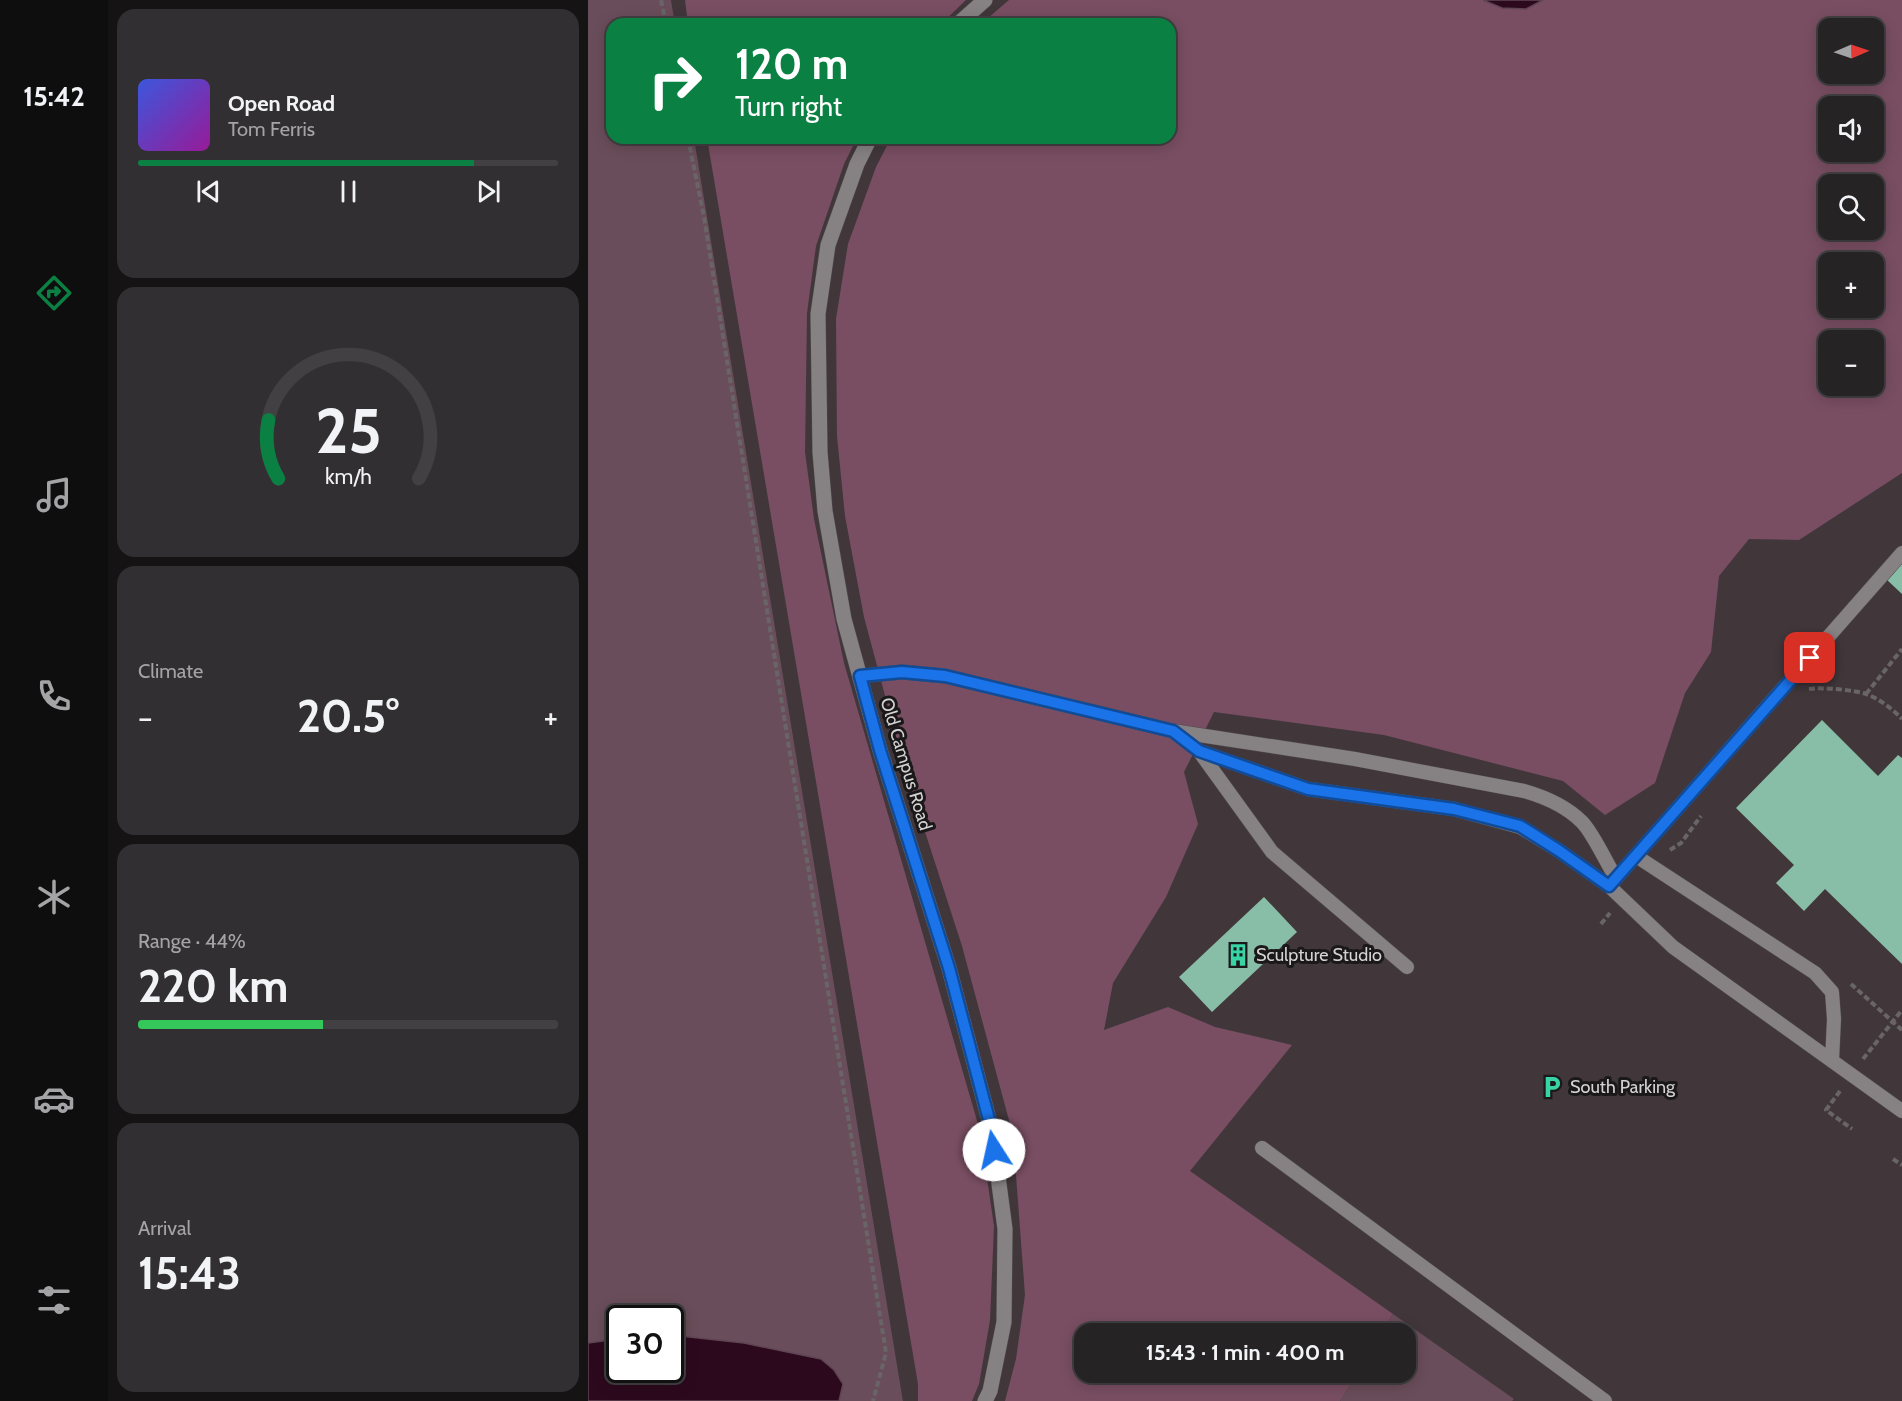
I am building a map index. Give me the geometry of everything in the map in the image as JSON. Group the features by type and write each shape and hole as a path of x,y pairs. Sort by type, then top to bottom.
{"street":[{"path":"965,18 985,0"},
{"name":"Old Campus Road","path":"867,144 857,164 828,245 818,314 820,452 825,511 844,619 880,750 949,968 992,1131 1005,1229 1004,1322 990,1391 985,1401"}],"lane":[{"path":"1613,882 1902,553"},
{"path":"860,676 902,672 945,676 1173,731 1355,759 1524,791 1544,797 1561,806 1582,822 1620,897 1673,946 1902,1111"},
{"path":"1173,731 1199,751 1272,852 1407,967"},
{"path":"1199,751 1308,789 1454,809 1520,826 1613,882"},
{"path":"1636,856 1815,973 1832,992 1834,1018 1832,1061"},
{"path":"1262,1148 1605,1401"}],"path":[{"path":"661,0 665,18"},
{"path":"689,144 706,228 886,1353 873,1401"},
{"path":"1866,694 1902,649"},
{"path":"1807,690 1818,687 1866,694 1897,713 1902,719"},
{"path":"1648,865 1681,843 1702,814"},
{"path":"1601,924 1620,897"},
{"path":"1893,1159 1902,1165"}],"shaded area":[{"path":"588,0 671,0 674,18 606,18 606,144 695,144 903,1401 588,1401"},
{"path":"671,0 1902,0 1902,1401 903,1401 695,144 1176,144 1176,18 674,18"},
{"path":"685,0 966,0 947,18 687,18"},
{"path":"1009,0 1483,0 1502,8 1526,9 1543,0 1902,0 1902,473 1799,540 1749,539 1719,576 1711,652 1685,693 1655,783 1605,815 1563,781 1384,735 1214,712 1184,772 1198,824 1166,897 1113,983 1104,1030 1168,1007 1215,1027 1292,1045 1190,1171 1393,1314 1388,1323 1074,1323 1074,1383 1352,1383 1340,1401 1005,1401 1016,1359 1025,1295 1013,1135 962,946 905,770 864,617 845,516 837,436 836,319 848,244 876,167 888,144 1176,144 1176,18 988,18"},
{"path":"1483,0 1543,0 1526,9 1502,8"},
{"path":"708,144 854,144 844,164 816,246 807,313 805,452 814,519 844,663 980,1131 994,1226 990,1320 979,1384 972,1401 918,1401 918,1384"},
{"path":"1393,1314 1406,1323 1388,1323"},
{"path":"1416,1330 1514,1399 1512,1401 1340,1401 1352,1383 1416,1383"},
{"path":"684,1336 744,1343 821,1359 834,1370 843,1384 839,1401 588,1401 588,1343 606,1341 606,1383 684,1383"}],"building":[{"path":"1902,563 1902,594 1886,579"},
{"path":"1822,720 1878,776 1898,755 1902,758 1902,964 1825,889 1804,911 1776,883 1794,865 1736,808"},
{"name":"Sculpture Studio","path":"1264,897 1297,932 1212,1012 1179,977"}],"place":[{"name":"Sculpture Studio","path":"1238,955"},
{"name":"South Parking","path":"1552,1087"}],"route":[{"path":"994,1150 992,1131 949,968 880,750 860,676 902,672 945,676 1173,731 1199,751 1308,789 1454,809 1520,826 1609,886 1810,658"}]}
